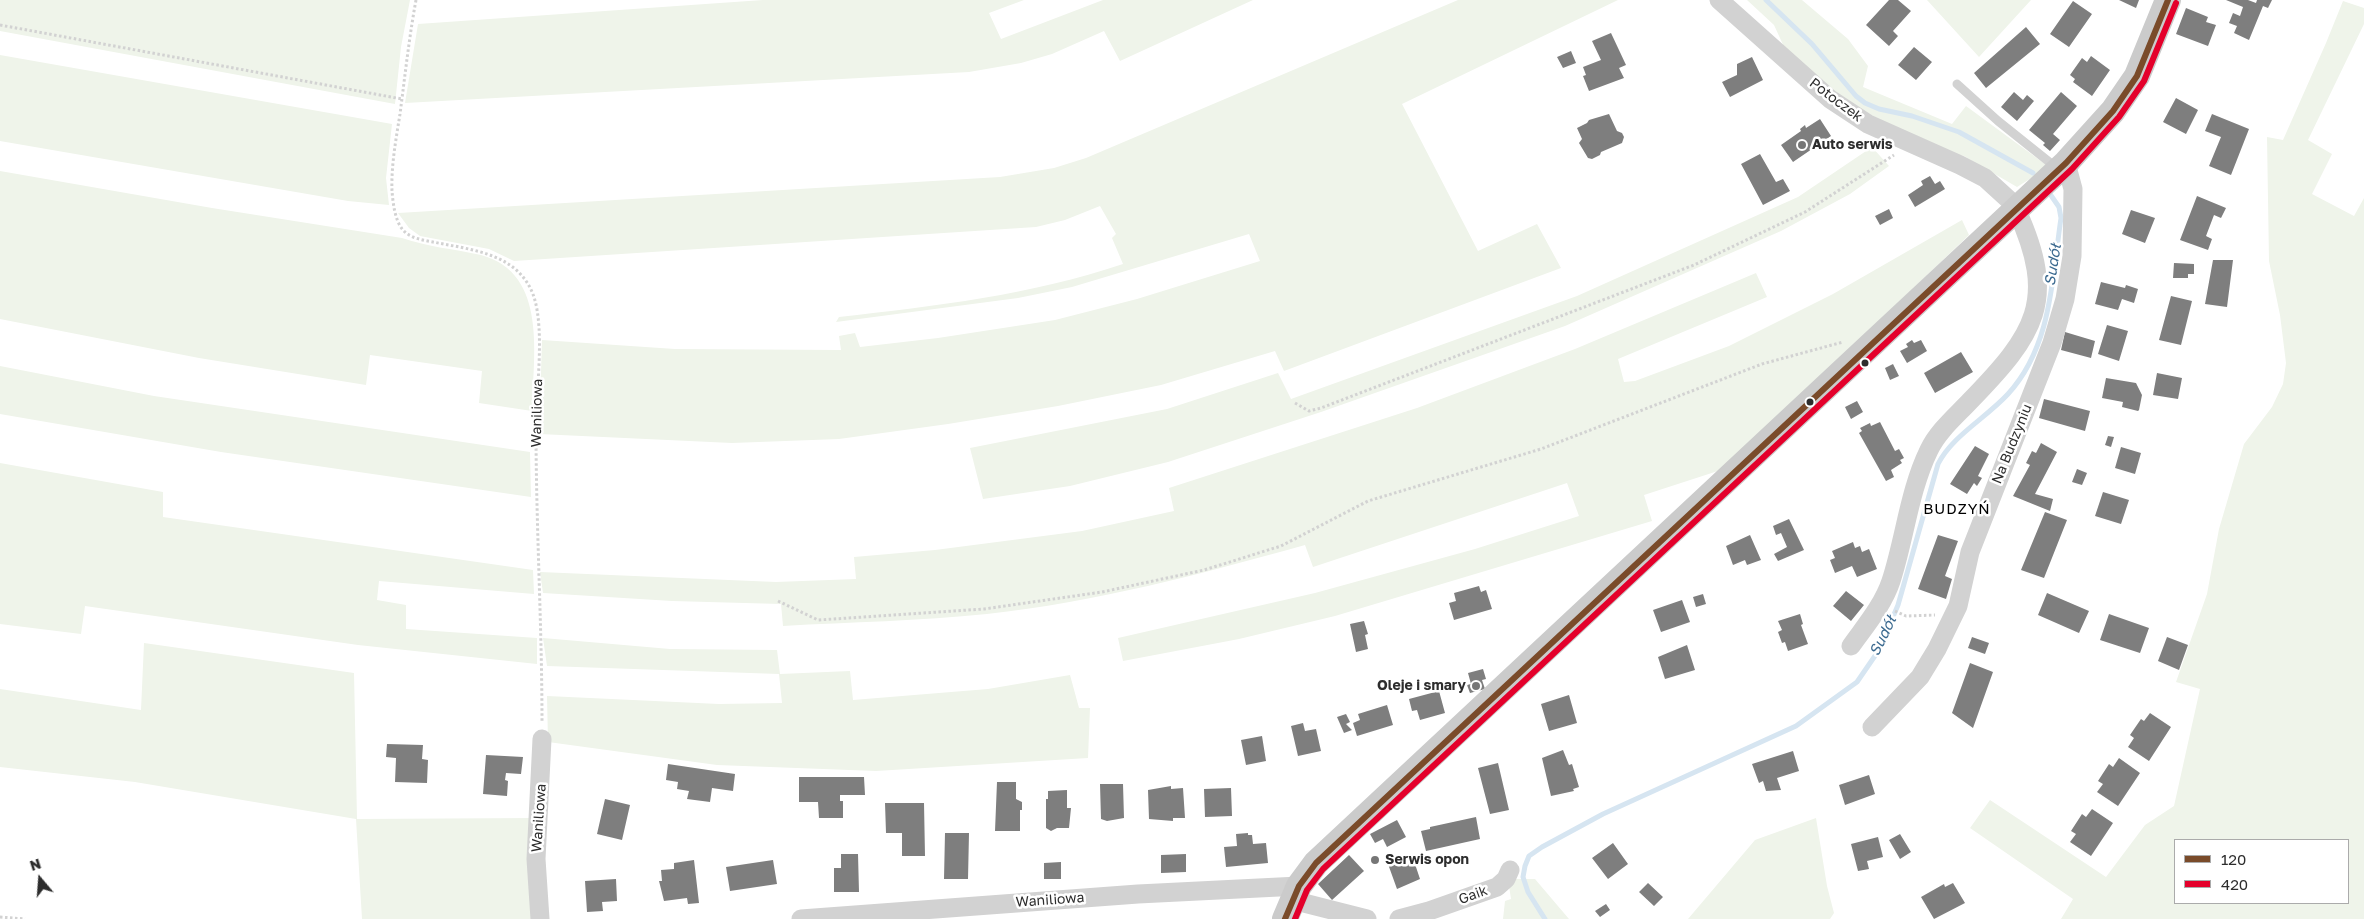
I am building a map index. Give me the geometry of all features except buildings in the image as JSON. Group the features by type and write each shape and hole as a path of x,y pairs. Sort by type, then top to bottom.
{"street":[{"name":"Potoczek","path":"1718,0 1830,99 1868,124 1985,178 2018,210"},
{"path":"1367,919 1292,902 1316,863 1933,286 2063,167 2114,111 2138,76 2168,0"},
{"name":"Na Budzyniu","path":"1872,727 1920,677 1958,606 1970,552 2052,343 2065,299 2072,256 2073,189 2063,167"},
{"path":"1851,646 1880,605 1890,582 1914,493 1930,448 1942,430 1994,377 2020,346 2030,327 2038,298 2039,281 2036,263 2018,210"},
{"name":"Waniliowa","path":"540,919 536,859 542,738"},
{"name":"Gaik","path":"1399,919 1429,911 1497,886 1506,879 1510,870"},
{"name":"Waniliowa","path":"801,919 1128,894 1292,902"}],"lane":[{"path":"1957,84 1998,121 2063,167"}],"path":[{"name":"Waniliowa","path":"416,0 392,190 395,212 402,230 417,239 486,252 508,262 529,283 535,300 538,327 536,427 537,550 542,658 542,738"},
{"path":"0,25 402,99"},
{"path":"1295,403 1309,411 1321,408 1694,266 1805,212 1911,144"},
{"path":"778,601 818,620 984,610 1102,592 1204,570 1281,546 1368,501 1541,449 1762,364 1852,339"},
{"path":"1906,616 1936,615 1944,602 1958,606"},
{"path":"0,918 25,919"}],"shaded area":[{"path":"0,0 410,0 401,47 395,104 0,31"},
{"path":"763,0 1024,0 989,13 1001,39 1103,0 1253,0 1120,61 1104,31 1052,54 1021,63 969,72 405,103 418,24"},
{"path":"1458,0 1618,0 1402,104 1478,251 1537,224 1561,268 1284,371 1275,351 1161,385 1058,406 839,439 732,443 539,434 542,340 675,349 841,350 839,336 855,333 860,347 938,338 1055,320 1137,299 1260,261 1249,234 1072,287 1018,298 836,322 839,317 947,304 1053,284 1123,264 1112,238 1116,234 1100,206 1065,220 1036,227 514,261 489,249 420,236 409,228 398,213 1000,177 1054,168 1086,158"},
{"path":"1747,0 1802,0 1848,39 1868,66 1863,87 1952,124 1966,106 2049,167 2017,187 1964,156 1940,151 1846,102 1785,49 1774,25"},
{"path":"1927,0 2031,0 1979,57"},
{"path":"2343,1 2364,8 2364,24 2308,140 2332,154 2312,194 2354,216 2364,198 2364,919 2061,919 2073,899 1970,828 1990,800 2106,877 2145,825 2174,806 2200,689 2176,682 2207,594 2219,529 2244,444 2272,407 2283,384 2286,363 2280,315 2269,261 2267,137 2283,140"},
{"path":"0,55 392,124 386,178 389,205 348,201 0,141"},
{"path":"1872,147 1889,166 1850,194 1781,231 1565,326 1321,412 1168,462 1070,486 983,499 970,448 1167,409 1278,373 1291,399 1577,296 1798,197"},
{"path":"0,171 212,208 402,238 431,246 481,255 503,265 518,280 527,298 532,320 534,343 532,411 479,403 482,371 370,355 366,385 199,358 0,319"},
{"path":"1962,220 1969,235 1724,469 1644,495 1652,521 1335,616 1239,639 1123,661 1118,638 1315,593 1475,549 1579,516 1567,483 1313,567 1305,545 1108,595 987,614 911,620 783,626 781,604 672,601 543,593 540,572 776,582 856,579 854,557 935,550 1082,531 1174,511 1169,488 1417,408 1575,349 1756,273 1767,297 1618,359 1624,382 1635,381 1729,346 1833,294"},
{"path":"0,366 154,396 530,452 531,497 221,452 0,414"},
{"path":"0,463 163,492 163,517 533,570 534,594 379,581 377,600 406,605 406,629 537,638 537,664 358,645 85,606 81,634 0,624"},
{"path":"543,638 670,649 777,650 780,674 850,671 853,700 988,689 1070,675 1079,708 1090,708 1088,758 876,771 717,765 548,742 547,696 719,704 782,703 779,674 547,666"},
{"path":"144,643 354,673 357,819 533,818 536,919 362,919 356,819 135,782 0,767 0,689 141,710"},
{"path":"1816,818 1827,886 1834,913 1830,919 1688,919 1755,840"},
{"path":"1513,879 1535,879 1569,919 1503,919 1505,901 1511,899 1509,886"}],"waterway":[{"name":"Sudół","path":"1766,0 1812,44 1856,96 1865,103 1879,109 1912,116 1959,132 2033,173"},
{"name":"Sudół","path":"1545,919 1528,892 1523,877 1529,856 1603,814 1796,726 1857,682 1879,650 1898,605 1938,464 1960,436 2008,394 2023,375 2034,355 2048,311 2061,218 2059,207 2050,194"}],"transit line":[{"name":"120","path":"1285,919 1299,886 1316,863 2066,163 2113,111 2137,76 2168,0"},
{"name":"420","path":"1295,919 1307,890 1323,869 2072,169 2119,117 2144,81 2176,3"}],"place":[{"name":"Auto serwis","path":"1802,145"},
{"name":"Oleje i smary","path":"1476,686"},
{"name":"Serwis opon","path":"1375,860"}],"district":[{"name":"BUDZYŃ","path":"1957,509"}]}
